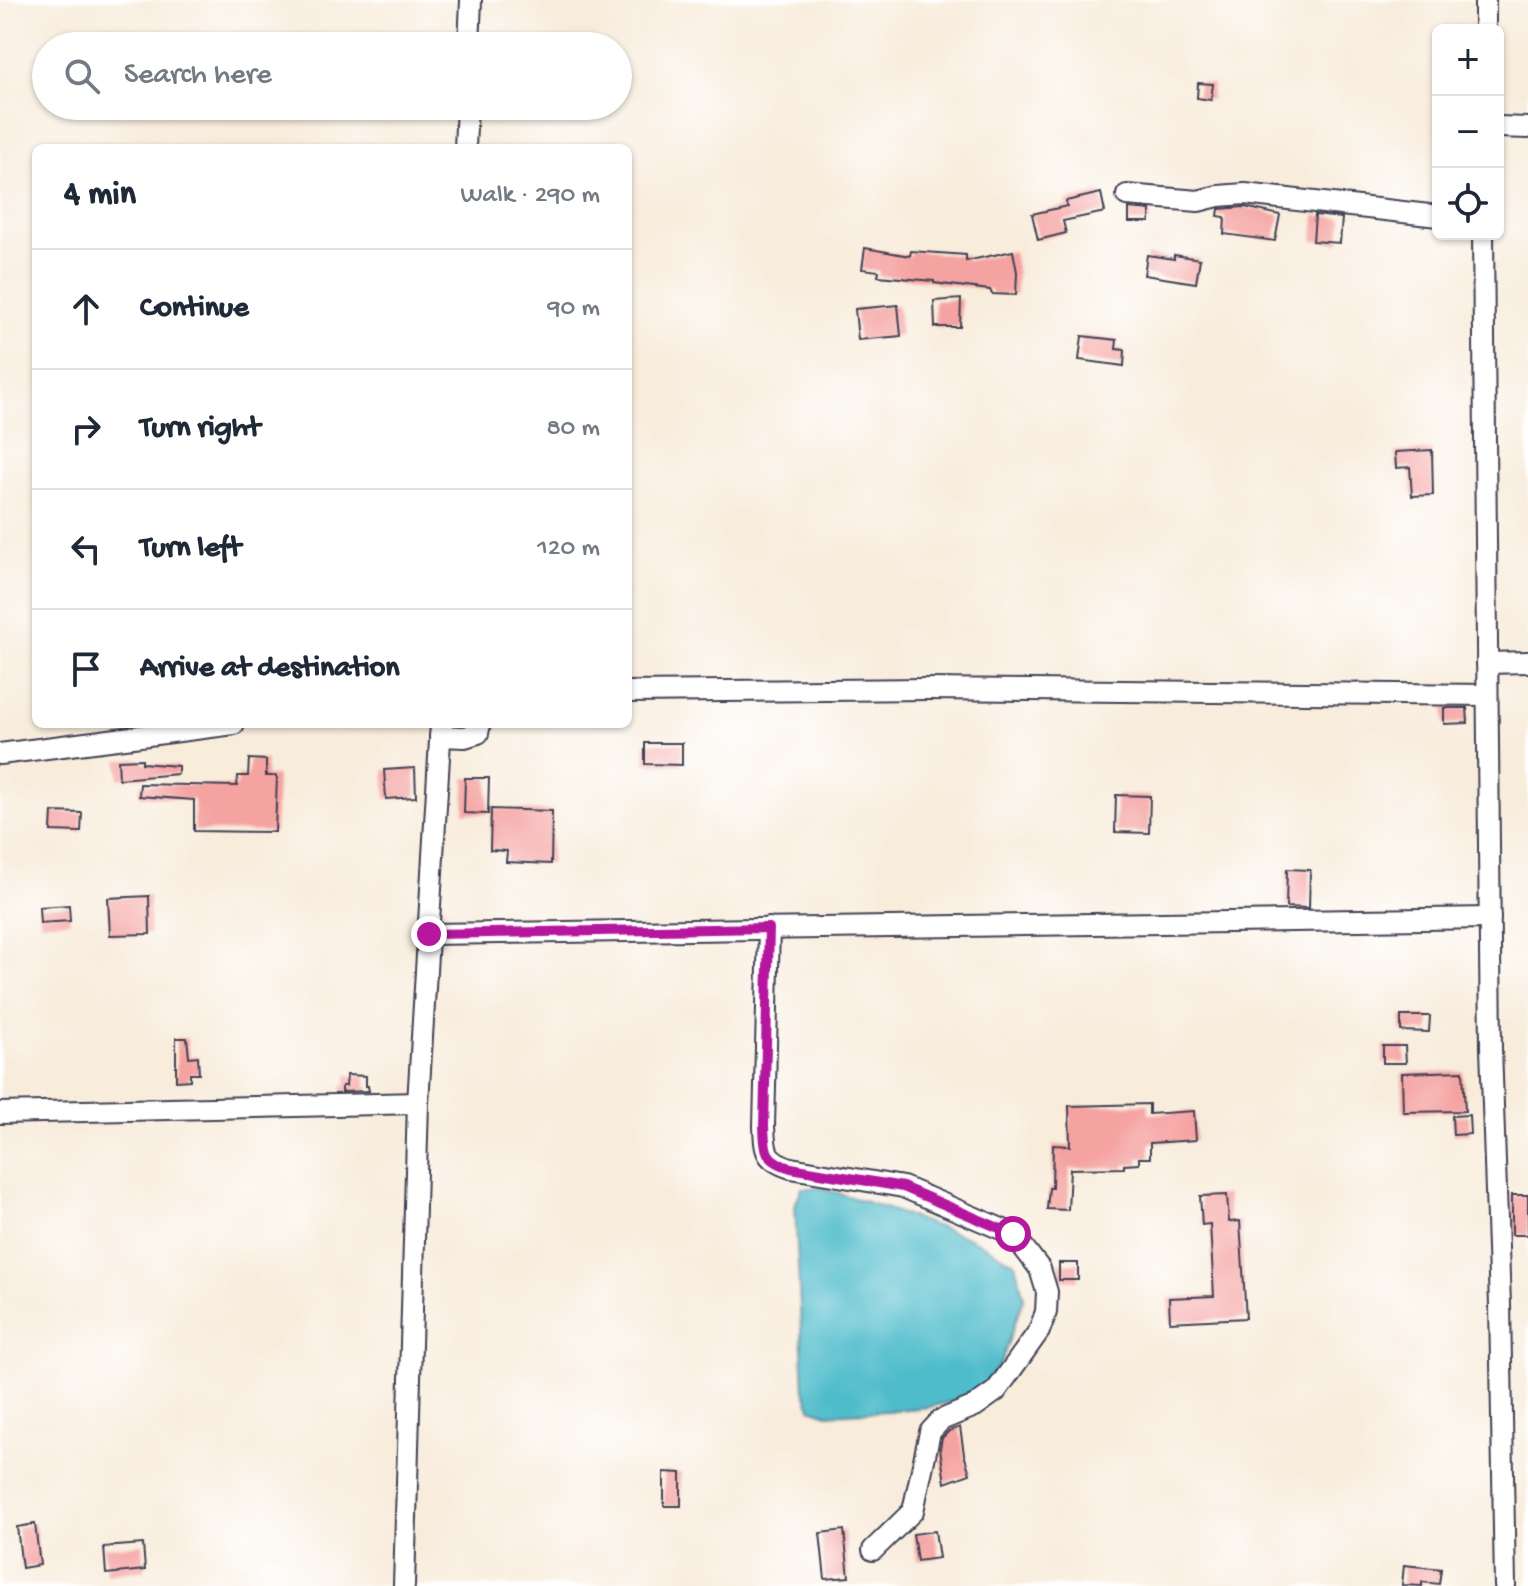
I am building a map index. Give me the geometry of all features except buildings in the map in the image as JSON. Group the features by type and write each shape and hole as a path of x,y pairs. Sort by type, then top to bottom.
{"street":[{"path":"470,32 471,0"},
{"path":"1485,0 1485,24"},
{"path":"465,144 466,120"},
{"path":"1504,127 1528,128"},
{"path":"1127,195 1198,201 1245,194 1432,215"},
{"path":"1483,240 1491,1048 1505,1586"},
{"path":"1487,663 1528,662"},
{"path":"632,692 927,689 1487,695"},
{"path":"0,754 203,728"},
{"path":"404,1586 418,1103 440,730 465,737 478,733 479,728"},
{"path":"429,934 1490,918"},
{"path":"769,928 764,1126 768,1156 774,1162 791,1168 903,1187 1013,1234 1040,1269 1047,1292 1046,1312 1039,1331 996,1391 975,1406 941,1420 930,1432 913,1511 873,1550"},
{"path":"0,1113 418,1103"}],"water":[{"path":"802,1188 822,1188 882,1207 972,1239 1015,1263 1024,1297 1000,1365 972,1397 929,1407 887,1411 827,1414 811,1408 804,1390 795,1205"}],"route":[{"path":"429,934 769,928 764,1126 768,1156 774,1162 791,1168 903,1187 1013,1234"}]}
